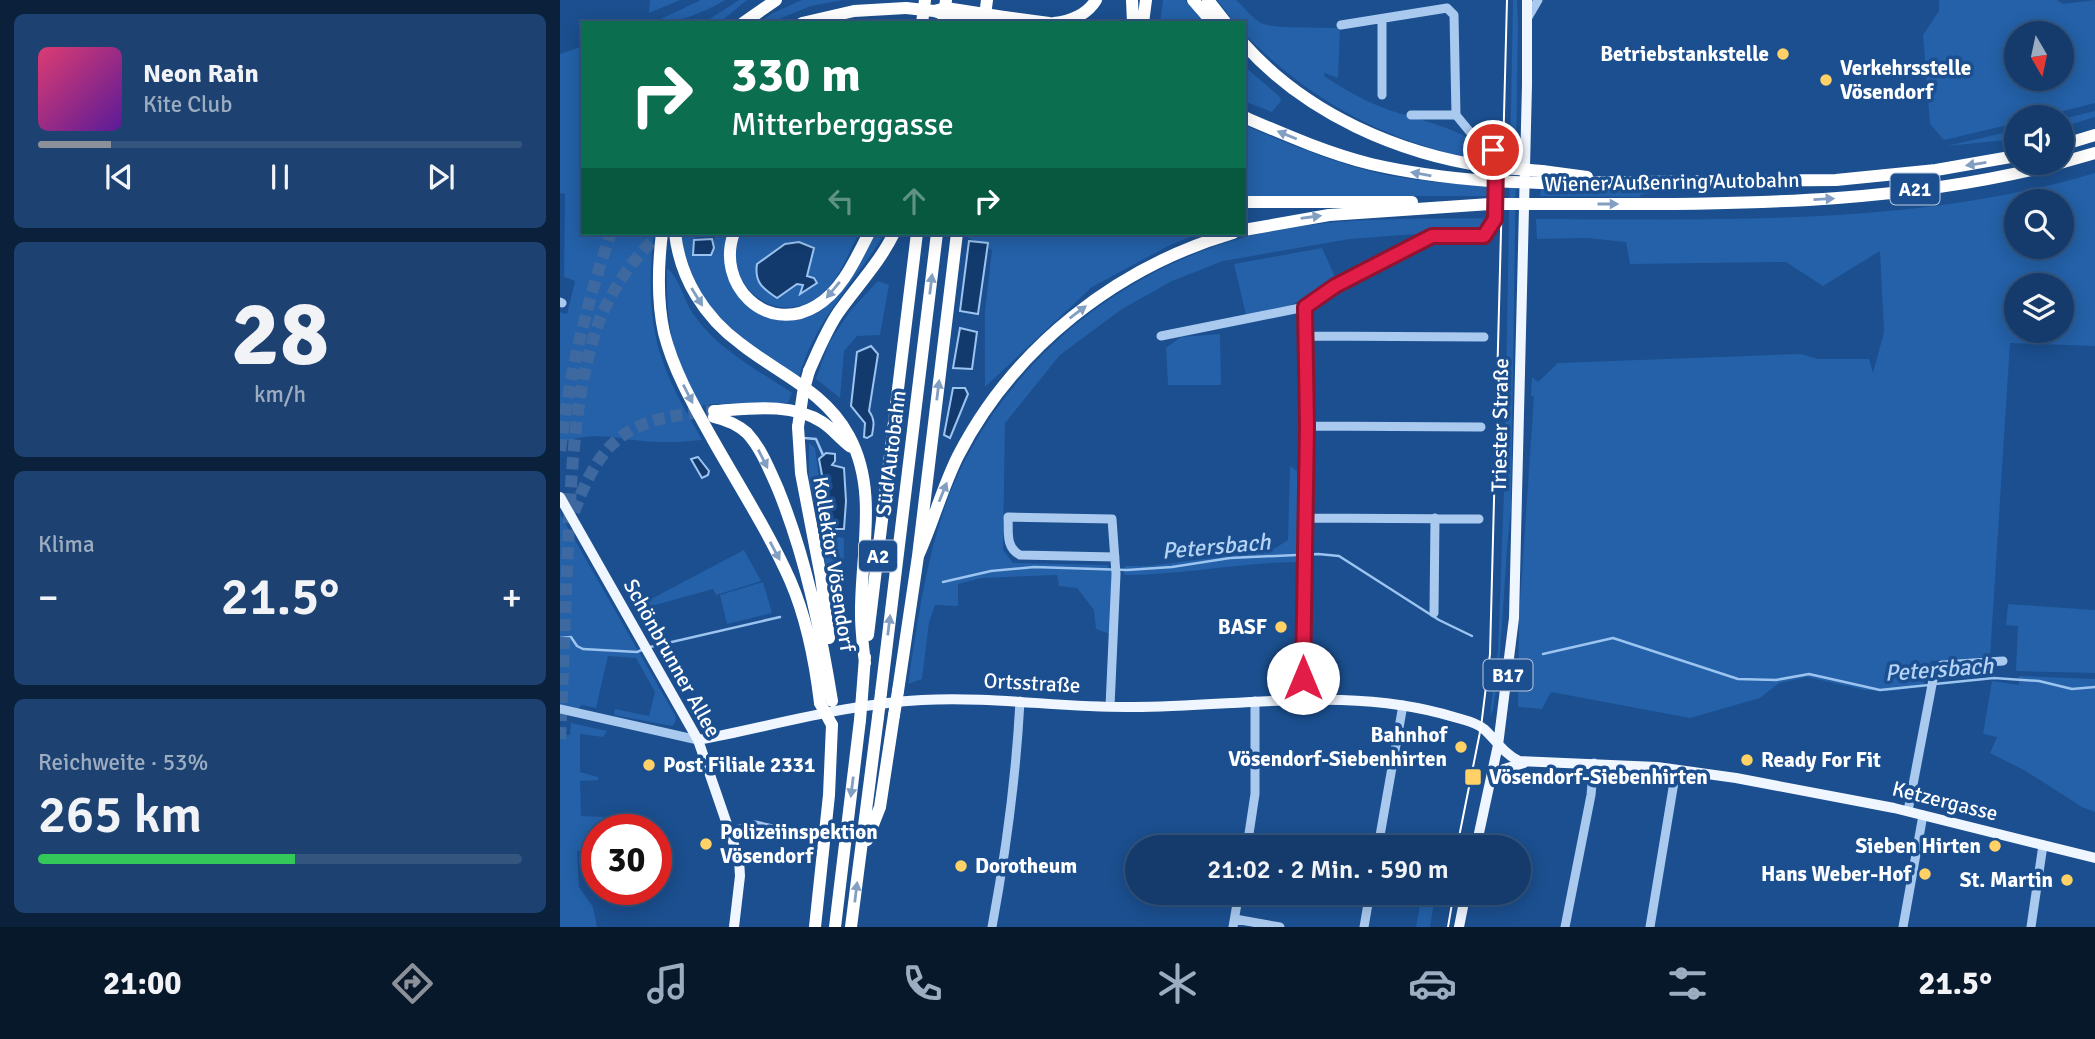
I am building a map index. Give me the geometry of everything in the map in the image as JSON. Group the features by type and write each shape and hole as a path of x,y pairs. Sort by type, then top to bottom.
{"highway":[{"path":"746,21 776,0"},
{"path":"922,21 925,0"},
{"path":"946,0 953,21"},
{"path":"953,21 966,0"},
{"path":"984,21 987,0"},
{"path":"1062,21 1084,14 1096,0"},
{"path":"1132,0 1133,21"},
{"path":"1143,21 1146,0"},
{"path":"1193,0 1211,21"},
{"path":"1208,0 1224,21"},
{"path":"810,21 853,11 906,8 934,11 946,8 1035,21"},
{"path":"934,11 953,21"},
{"path":"1246,46 1293,88 1353,125 1418,152 1489,173"},
{"path":"1246,57 1290,93 1349,128 1408,152 1489,173"},
{"path":"1246,118 1330,152 1423,174 1489,173 1629,181"},
{"path":"2074,141 2095,135"},
{"name":"Wiener Außenring Autobahn","path":"1246,202 1731,203 1837,198 1995,178 2060,164 2095,153"},
{"name":"Wiener Außenring Autobahn","path":"1541,176 1740,183 1836,180 1936,170 2004,158"},
{"path":"1246,230 1329,215 1490,204"},
{"path":"662,235 659,268 664,332 687,394 767,535 794,590 826,702"},
{"path":"676,235 681,263 691,287 719,327 820,398 842,424 856,452 866,499 861,615 865,663"},
{"path":"733,235 729,263 733,279 739,288 752,303 762,309 789,314 812,309 830,295 849,269 868,235"},
{"name":"Kollektor Vösendorf","path":"815,927 829,794 832,724 826,702 825,606 801,473 798,427 809,371 822,340 893,235"},
{"name":"Süd Autobahn","path":"835,927 917,235"},
{"name":"Süd Autobahn","path":"851,927 937,235"},
{"path":"860,857 880,807 919,556 957,235"},
{"path":"919,556 942,491 959,455 986,410 1022,364 1061,325 1105,292 1166,257 1227,235"},
{"path":"826,702 808,577 788,514 760,451 747,433 714,414 771,409 798,412 828,425 856,452"}],"main road":[{"name":"Triester Straße","path":"1479,835 1498,745 1514,618 1527,0"},
{"name":"Schönbrunner Allee","path":"560,497 698,740 739,859 740,876 734,927"},
{"name":"Ortsstraße","path":"698,740 824,714 907,701 951,699 1133,707 1255,701 1360,700 1403,705 1473,723 1485,730 1498,745"},
{"name":"Ketzergasse","path":"1498,745 1514,759 1530,762 1594,763 1736,778 1908,811 2095,858"},
{"path":"1491,779 1504,769 1530,762"},
{"path":"1459,927 1463,905"}],"street":[{"path":"1527,19 1538,0"},
{"path":"1161,336 1305,307 1335,286 1432,236 1484,236 1495,219 1495,154 1470,132 1456,115 1454,15 1447,8 1341,25"},
{"path":"1382,19 1382,95"},
{"path":"1411,115 1456,115"},
{"path":"1303,700 1303,553 1307,426 1305,307"},
{"path":"1307,335 1483,337"},
{"path":"1307,426 1481,427"},
{"path":"1110,706 1116,571 1115,557 1112,519 1009,517 1009,545 1012,551 1020,555 1115,557"},
{"path":"1306,518 1479,519"},
{"path":"1434,613 1435,518"},
{"path":"1908,811 1935,669 1942,665 2003,661"},
{"path":"992,927 1012,803 1020,701"},
{"path":"1249,835 1255,794 1255,701"},
{"path":"1380,835 1403,705"},
{"name":"Ortsstraße","path":"560,709 698,740"},
{"path":"1565,927 1591,795 1594,763"},
{"path":"1650,927 1676,770"},
{"path":"1903,927 1923,815"},
{"path":"731,831 755,825 796,834"},
{"path":"2031,927 2043,845"},
{"path":"1237,905 1234,923 1280,927"},
{"path":"1364,927 1368,905"}],"shaded area":[{"path":"650,0 680,0 649,13"},
{"path":"701,0 725,0 690,16 671,21 656,21"},
{"path":"739,0 747,0 721,21 707,21"},
{"path":"802,0 843,0 811,6 774,21 761,21"},
{"path":"1163,0 1185,0 1203,21 1160,21"},
{"path":"1217,0 1236,0 1254,18 1267,25 1340,28 1338,78 1325,73 1324,76 1374,104 1459,133 1483,150 1489,160 1438,150 1354,117 1307,88 1264,53 1246,35 1246,21 1233,21"},
{"path":"1513,0 1517,0 1518,23 1511,508 1499,660 1493,710 1490,715 1498,651 1504,490"},
{"path":"1939,0 2057,0 2063,4 2095,0 2095,103 2074,108 2074,105 2004,105 2004,126 1944,140 1930,124 1923,35 1939,11"},
{"path":"581,47 581,235 654,235 651,298 658,346 671,382 702,440 664,442 598,436 560,443 560,312 567,314 575,281 564,277 565,194 560,193 560,54"},
{"path":"1246,68 1280,97 1281,101 1272,112 1246,102"},
{"path":"2095,111 2095,117 2074,123 2074,116"},
{"path":"1246,126 1312,153 1364,170 1422,180 1489,186 1489,190 1493,191 1491,196 1246,196"},
{"path":"2004,133 2004,140 1947,146"},
{"path":"2095,173 2095,346 2010,343 1990,657 1931,661 1923,686 1892,691 1865,690 1807,677 1779,683 1760,698 1690,718 1551,692 1542,709 1518,707 1519,618 1534,396 1531,396 1532,377 1538,382 1558,363 1801,354 1818,359 1869,359 1873,373 1884,332 1880,251 1823,286 1786,262 1630,264 1626,242 1587,238 1537,239 1536,219 1747,219 1888,211 2004,194 2004,259 2074,259 2074,189 2031,189"},
{"path":"1541,188 1650,190 1640,197 1540,196"},
{"path":"1497,218 1497,228 1350,239 1223,261 1172,281 1122,309 1060,355 1005,423 1003,550 1013,563 1108,565 1112,575 1110,634 1096,629 1094,610 1077,588 1059,586 1057,575 981,578 958,584 958,606 935,605 929,622 922,679 908,684 930,560 952,488 974,443 1002,401 1035,362 1072,328 1112,298 1155,272 1201,251 1249,236 1341,222"},
{"path":"680,235 696,235 694,254 710,255 715,235 730,235 731,284 787,320 819,312 833,300 873,235 884,235 825,319 799,377 755,347 722,319 708,303 687,261"},
{"path":"740,235 858,235 831,284 818,297 801,305 784,307 769,304 755,295 744,283 738,268 736,251"},
{"path":"1195,235 1170,245 1092,287 985,387 985,311 992,250 967,237"},
{"path":"712,239 714,248 711,255 693,255 694,240"},
{"path":"969,241 988,243 978,314 960,311"},
{"path":"799,242 814,248 807,276 814,278 817,283 800,294 803,285 797,284 777,298 761,284 757,276 757,264 785,244"},
{"path":"1322,248 1337,281 1291,305 1246,315 1234,264"},
{"path":"667,268 676,278 690,309 703,327 739,358 792,393 788,403 701,406 684,377 675,351 668,309"},
{"path":"878,281 889,285 880,335 857,336 844,351 840,398 816,379 829,343 850,311"},
{"path":"960,328 977,332 972,369 953,368"},
{"path":"1220,334 1221,385 1168,385 1166,348 1181,337"},
{"path":"871,346 878,354 869,411 873,428 872,435 867,438 864,437 865,423 851,406 857,352"},
{"path":"953,388 965,388 968,394 950,438 944,435"},
{"path":"809,443 815,448 831,535 844,538 843,618 835,614 809,478"},
{"path":"826,453 835,454 832,465 844,468 844,529 832,529 819,459"},
{"path":"698,457 709,471 708,475 702,478 691,459"},
{"path":"1290,466 1297,471 1301,562 1124,575 1125,566 1148,566 1272,550 1288,540"},
{"path":"560,514 676,717 672,726 614,715 615,709 649,716 655,692 636,658 608,656 596,708 582,705 577,710 560,706"},
{"path":"744,550 761,581 716,595 713,589 648,607 649,614 639,617 634,608"},
{"path":"763,582 772,613 727,624 720,595"},
{"path":"2008,604 2095,610 2095,673 2016,671 2018,626 2006,625"},
{"path":"2019,676 2095,679 2095,812 1990,753 1997,737 1983,734 1992,681 2019,685"},
{"path":"571,723 607,731 603,737 580,734 580,772 598,777 598,780 580,781 581,851 577,851 579,887 581,905 592,905 597,927 560,927 560,735 570,735"},
{"path":"1420,905 1433,905 1430,927 1416,927"}],"waterway":[{"path":"804,438 816,439 823,455"},
{"name":"Petersbach","path":"943,582 991,571 1034,567 1127,570 1172,567 1230,558 1318,554 1339,556 1439,620 1472,636"},
{"name":"Petersbach","path":"650,647 780,617"},
{"name":"Petersbach","path":"560,638 571,637 577,646 583,649 637,652 644,649"},
{"name":"Petersbach","path":"1543,654 1613,638 1738,679 1776,680 1809,674 1880,690 1929,685"},
{"name":"Petersbach","path":"1935,684 1994,678 2039,681 2072,689 2095,687"}],"tunnel":[{"path":"560,451 580,340 610,235"},
{"path":"560,739 571,489 581,394 594,336 604,310 629,268 659,235"},
{"path":"574,512 597,464 609,447 624,434 641,425 662,419 714,411"}],"tram line":[{"path":"1459,835 1481,727 1490,654 1507,0"},
{"path":"1448,927 1452,905"}],"place":[{"name":"Betriebstankstelle","path":"1783,54"},
{"name":"Verkehrsstelle Vösendorf","path":"1826,80"},
{"name":"BASF","path":"1281,627"},
{"name":"Bahnhof Vösendorf-Siebenhirten","path":"1461,747"},
{"name":"Ready For Fit","path":"1747,760"},
{"name":"Post Filiale 2331","path":"649,765"},
{"name":"Vösendorf-Siebenhirten","path":"1473,777"},
{"name":"Polizeiinspektion Vösendorf","path":"706,844"},
{"name":"Sieben Hirten","path":"1995,846"},
{"name":"Dorotheum","path":"961,866"},
{"name":"Hans Weber-Hof","path":"1925,874"},
{"name":"St. Martin","path":"2067,880"}],"route":[{"path":"1303,678 1307,426 1305,307 1319,295 1423,239 1439,235 1484,236 1495,219 1496,160 1493,150"}]}
